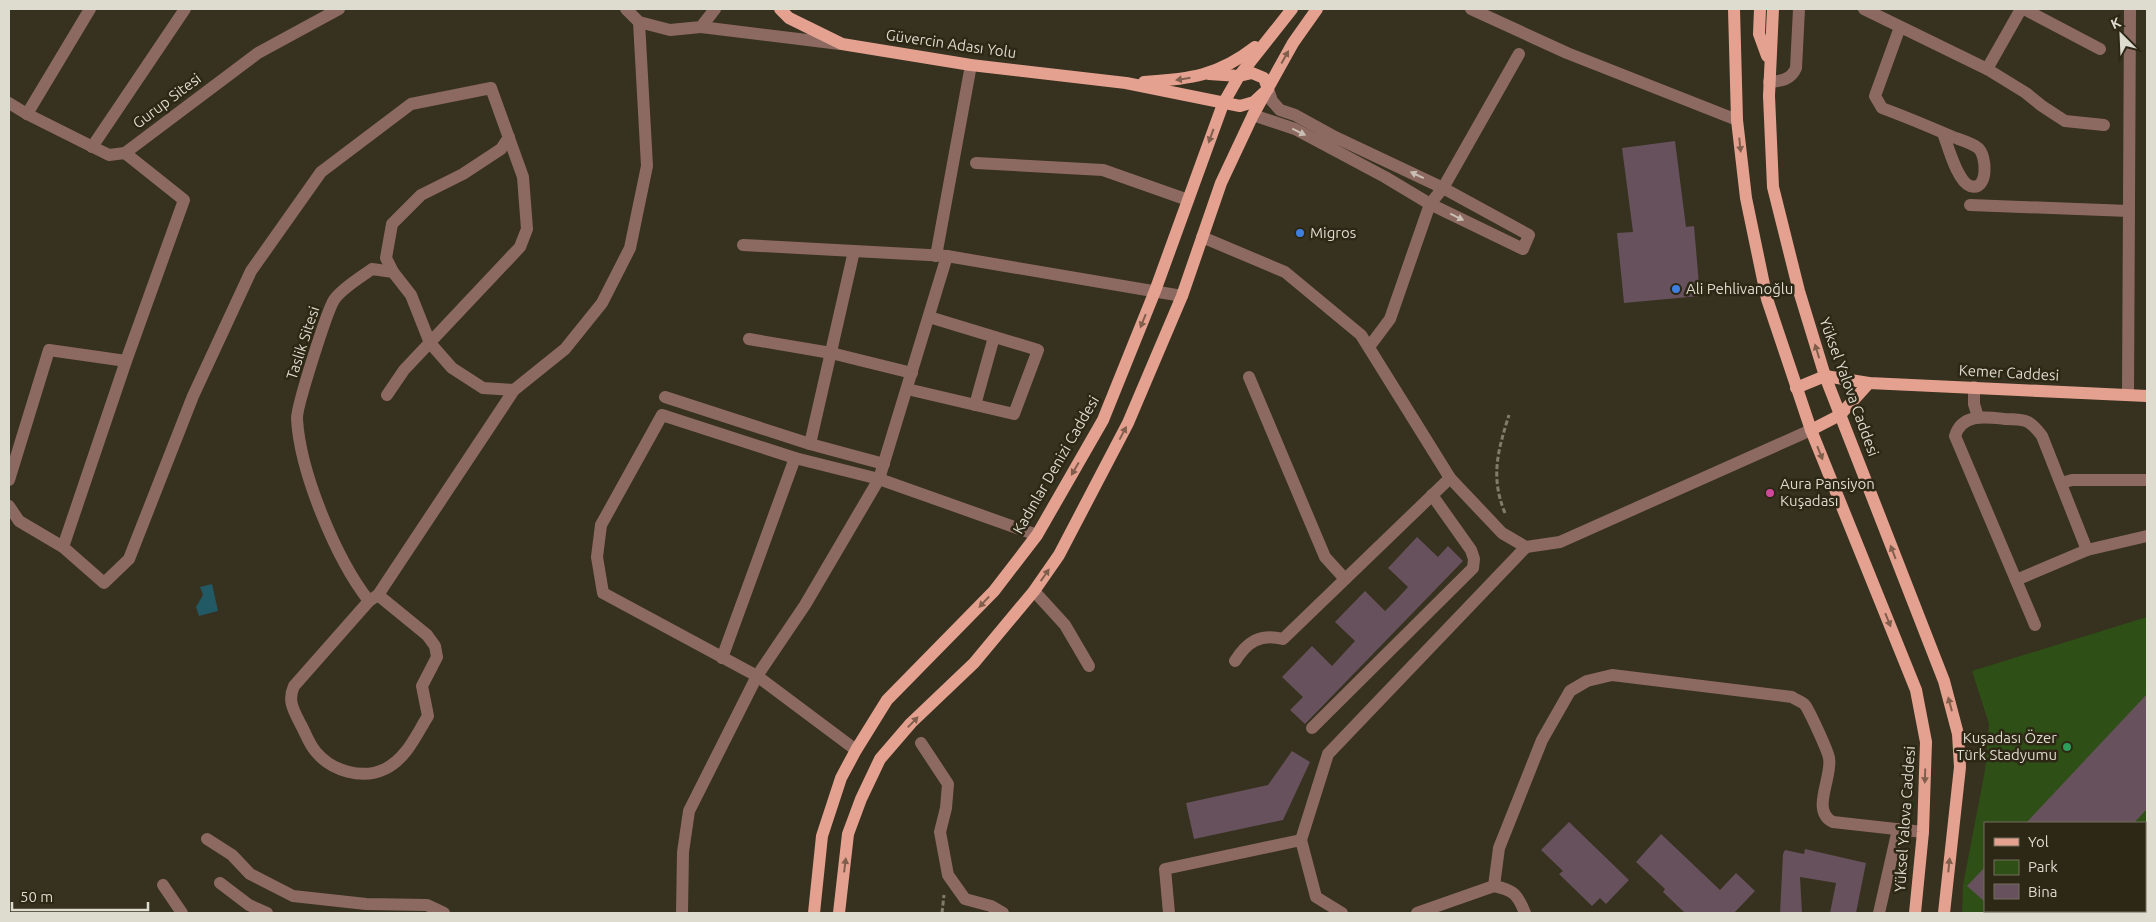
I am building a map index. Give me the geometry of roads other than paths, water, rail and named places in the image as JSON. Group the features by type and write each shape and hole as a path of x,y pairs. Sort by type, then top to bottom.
{"main road":[{"name":"Güvercin Adası Yolu","path":"780,9 789,18 842,44 971,65 1126,82 1223,104"},
{"path":"1272,34 1292,9"},
{"path":"839,913 848,834 861,799 880,759 911,723 974,663 1034,591 1059,554 1128,423 1182,296 1221,183 1253,115 1292,43 1317,9"},
{"name":"Yüksel Yalova Caddesi","path":"1734,9 1737,120 1746,198 1767,299 1811,430 1916,690 1926,742 1923,832 1914,913"},
{"path":"1736,84 1742,9"},
{"path":"1760,9 1759,34 1769,63"},
{"name":"Yüksel Yalova Caddesi","path":"1773,9 1769,63 1772,187 1799,291 1825,376 1944,681 1958,734 1960,767 1944,913"},
{"name":"Güvercin Adası Yolu","path":"1126,82 1176,80 1208,74 1244,55 1272,34"},
{"name":"Kadınlar Denizi Caddesi","path":"814,913 822,836 841,778 856,750 888,700 994,591 1037,535 1104,420 1155,291 1223,104 1238,76 1272,34"},
{"path":"1208,74 1238,76 1252,73 1264,78 1268,89"},
{"path":"1223,104 1240,106 1254,102 1268,89"},
{"path":"1223,104 1253,115"},
{"path":"1796,388 1825,376"},
{"name":"Kemer Caddesi","path":"1825,376 1869,382 2147,396"},
{"path":"1811,430 1840,415 1869,382"}],"street":[{"path":"28,114 90,9"},
{"path":"92,146 185,9"},
{"name":"Gurup Sitesi","path":"125,153 258,53 339,9"},
{"path":"626,9 639,22 670,30 701,27 842,44"},
{"path":"701,27 715,9"},
{"path":"1471,9 1568,53 1737,120"},
{"path":"1769,82 1786,79 1794,73 1796,68 1799,9"},
{"path":"1864,9 1987,69 2026,93 2065,121 2104,125"},
{"path":"1987,69 2023,9 2100,49"},
{"path":"2128,395 2130,9"},
{"path":"373,598 427,635 435,646 437,657 422,686 428,716 404,756 386,768 358,773 334,766 314,750 292,708 290,697 294,686 373,598 514,390 565,349 602,303 630,248 648,166 639,22"},
{"path":"1900,27 1875,96 1882,108 1943,133"},
{"path":"1370,347 1390,320 1430,204 1443,188 1518,54"},
{"path":"682,913 683,852 688,810 757,676 806,605 879,479 929,317 942,256 971,65"},
{"path":"9,506 19,521 63,547 104,583 129,559 193,396 251,271 321,172 411,104 491,88 523,178 527,229 520,247 404,370 388,395"},
{"path":"1253,115 1295,130 1385,177 1430,204 1523,249 1529,236 1443,188 1335,137 1295,114 1280,110 1272,101 1268,89"},
{"path":"9,103 109,155 125,153 184,200 126,361 63,547"},
{"path":"510,137 501,149 463,174 421,195 392,224 386,258 392,272 411,295 430,343 452,368 483,388 514,390"},
{"path":"976,163 1103,170 1188,200"},
{"path":"1970,205 2129,211"},
{"path":"1202,237 1285,272 1361,335 1450,478 1502,532 1526,547"},
{"path":"743,245 942,256 1182,296"},
{"path":"810,444 854,251"},
{"name":"Taslik Sitesi","path":"373,598 349,571 308,477 296,417 320,337 334,299 372,269 392,272"},
{"path":"907,389 1014,414 1038,350 929,317"},
{"path":"975,405 994,337"},
{"path":"749,339 831,353 912,373"},
{"path":"9,480 49,350 126,361"},
{"path":"1249,377 1325,557 1345,579"},
{"path":"1974,387 1974,404 1978,417"},
{"path":"664,397 810,444 884,464"},
{"path":"856,750 757,676 603,593 597,557 601,525 662,415 795,458 879,479 1037,535"},
{"path":"2035,625 1955,436 1962,424 1978,417 2021,420 2030,423 2037,429 2042,436 2087,550"},
{"path":"1342,913 1316,897 1301,840 1328,754 1526,547 1560,542 1811,430"},
{"path":"722,658 795,458"},
{"path":"1235,661 1243,648 1254,640 1268,636 1283,639 1450,478"},
{"path":"2061,483 2072,480 2147,480"},
{"path":"1312,728 1473,568 1473,554 1432,495"},
{"path":"2016,580 2087,550 2147,536"},
{"path":"1034,591 1065,625 1089,666"},
{"path":"1494,886 1499,848 1542,740 1570,692 1587,681 1599,677 1612,676 1792,698 1805,705 1830,759 1823,808 1825,816 1833,822 1923,832"},
{"path":"921,743 948,784 946,808 940,832 948,875 965,899 991,906 1003,913"},
{"path":"1879,913 1898,829"},
{"path":"207,839 232,855 250,874 293,896 366,904 427,905 444,913"},
{"path":"1169,913 1165,869 1301,840"},
{"path":"220,883 249,905 267,913"},
{"path":"163,885 182,913"},
{"path":"1417,913 1494,886 1518,896 1525,913"}],"water":[{"path":"212,584 218,611 199,616 196,607 203,595 200,587"}],"place":[{"name":"Migros","path":"1300,233"},
{"name":"Ali Pehlivanoğlu","path":"1676,289"},
{"name":"Aura Pansiyon Kuşadası","path":"1770,493"},
{"name":"Kuşadası Özer Türk Stadyumu","path":"2067,747"}]}
